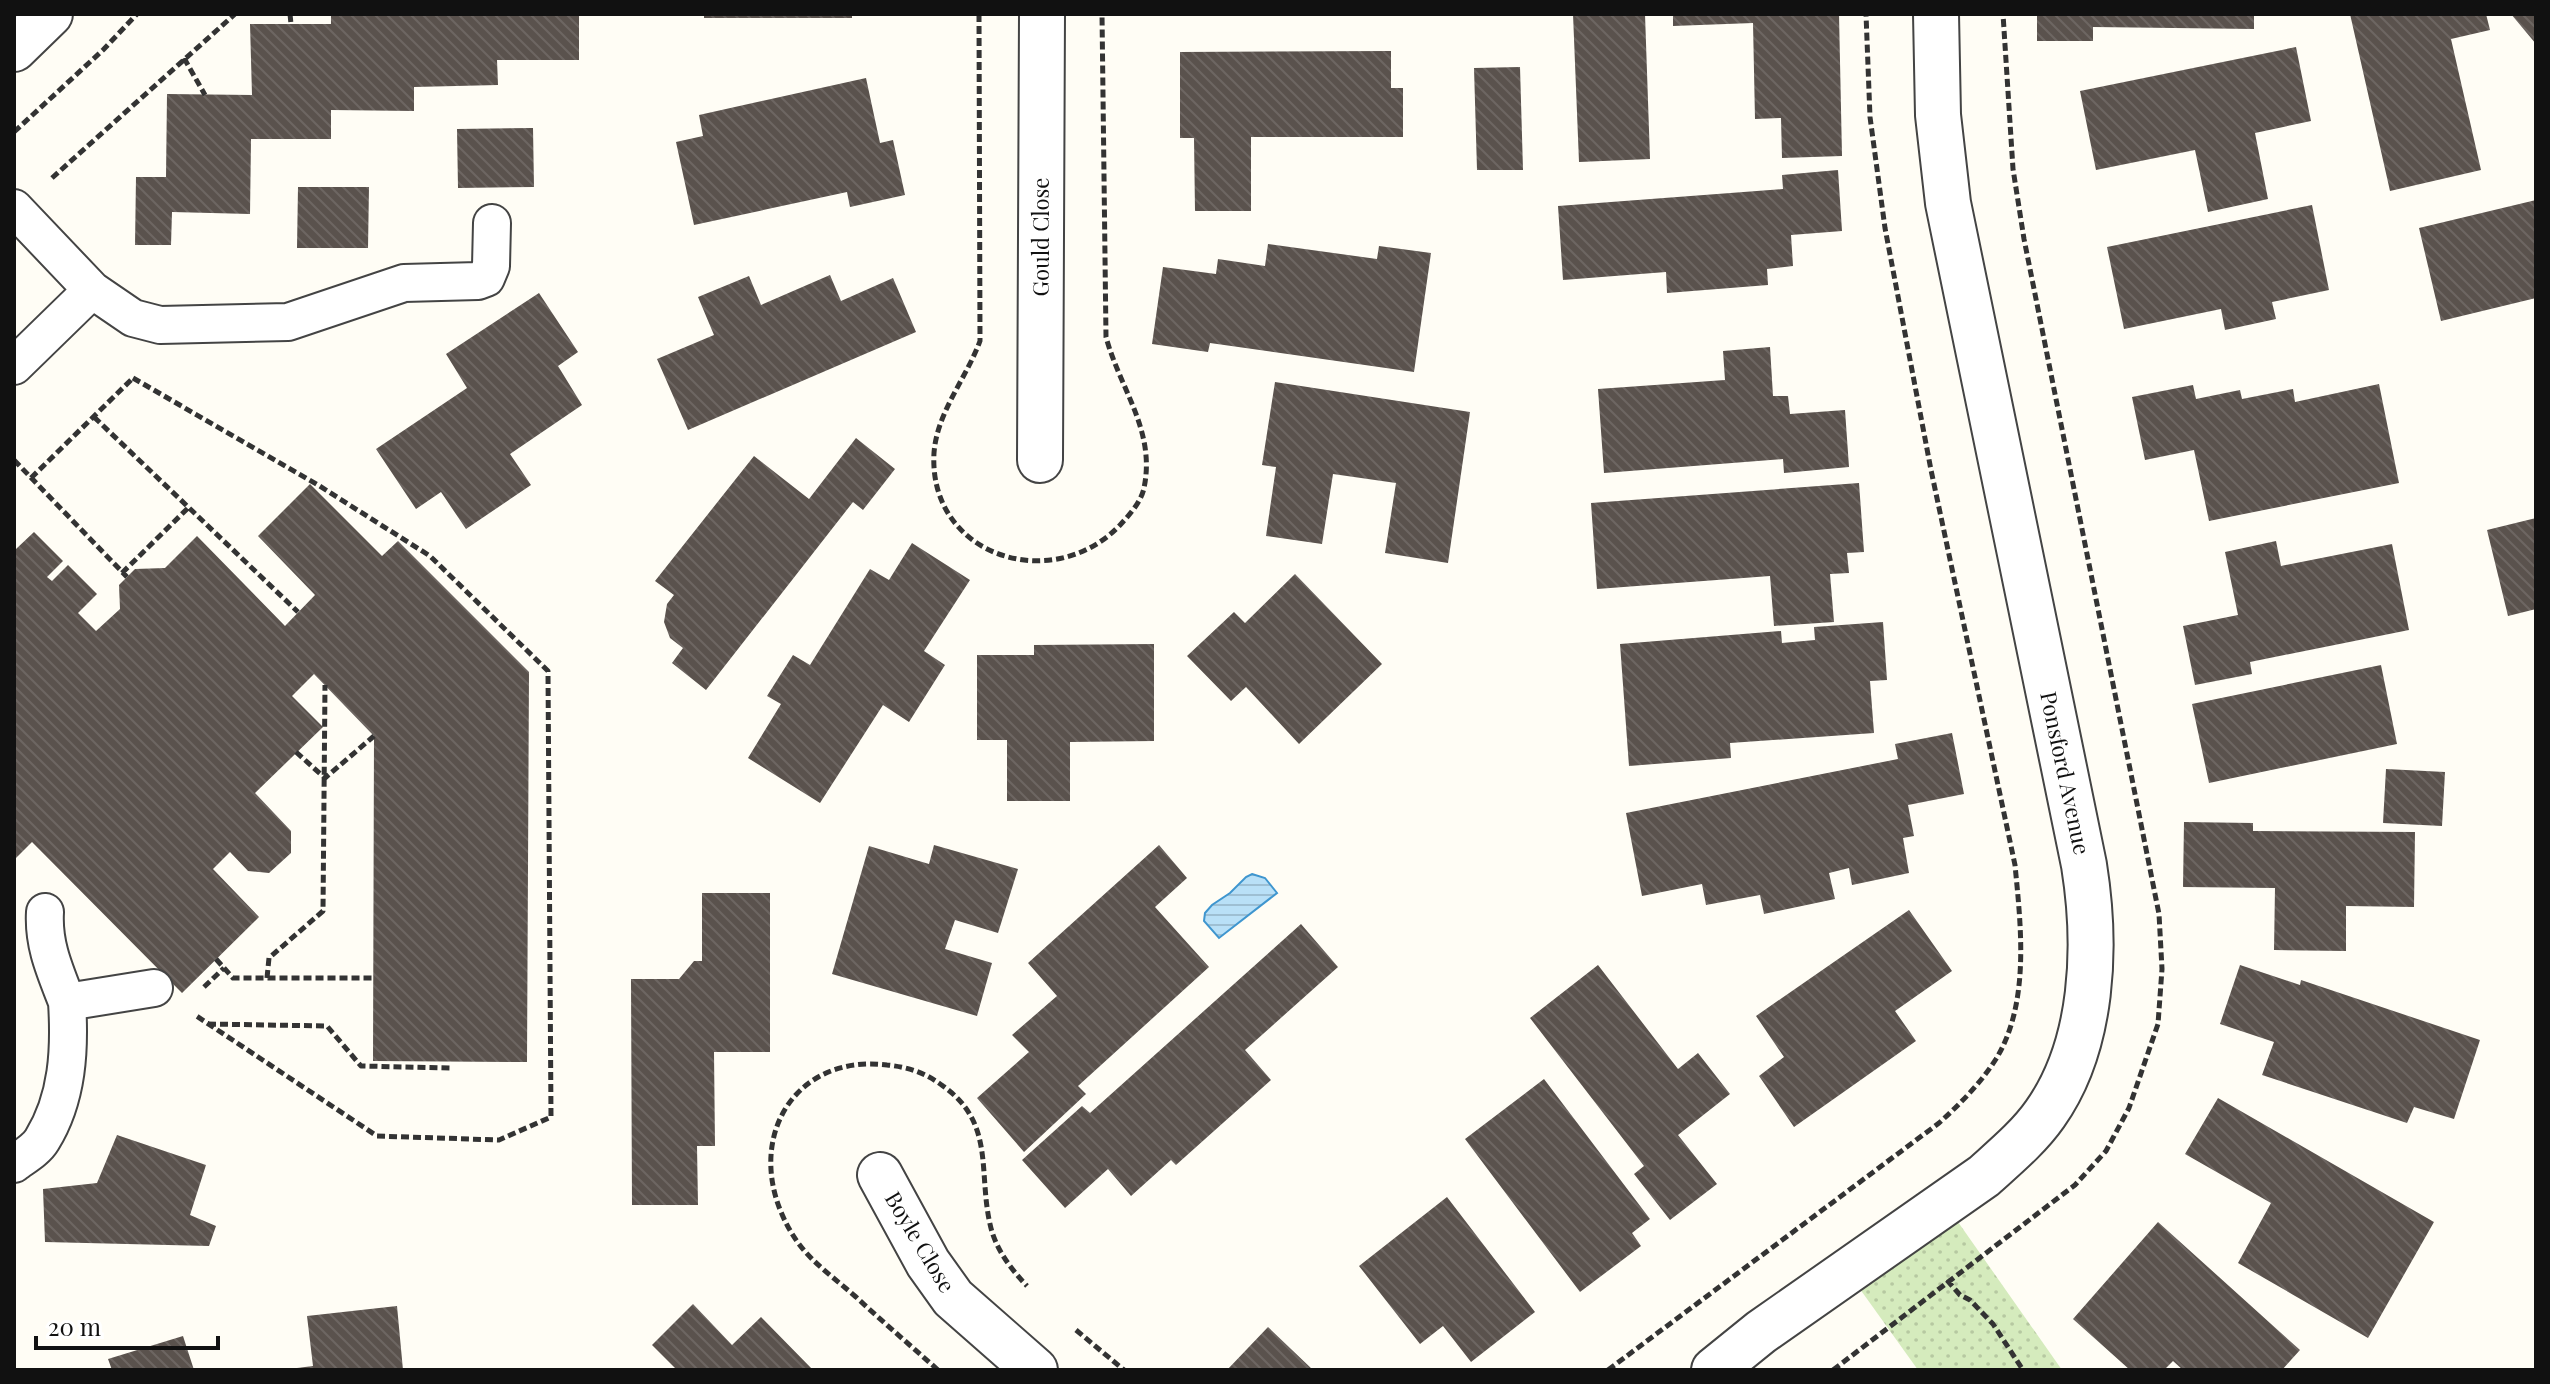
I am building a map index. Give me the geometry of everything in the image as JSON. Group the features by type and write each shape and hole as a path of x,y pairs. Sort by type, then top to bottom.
{"street":[{"path":"14,49 50,14"},
{"name":"Gould Close","path":"1040,460 1042,14"},
{"name":"Ponsford Avenue","path":"1714,1370 1761,1332 1984,1176 2014,1148 2044,1115 2065,1080 2089,994 2091,909 2084,865 1948,203 1938,115 1936,14"},
{"name":"Boyle Close","path":"880,1175 928,1263 953,1298 1035,1370"}],"lane":[{"path":"15,210 92,290 133,318 153,323 288,322 404,283 478,281 486,278 491,266 492,223"},
{"path":"14,366 92,290"},
{"path":"14,1164 41,1143 57,1108 67,1070 67,1002 48,954 44,932 45,912"},
{"path":"67,1002 154,988"}],"path":[{"path":"14,132 103,50 137,14"},
{"path":"15,210 235,14"},
{"path":"290,14 291,24"},
{"path":"1608,1370 1939,1123 1967,1097 1997,1057 2012,1021 2019,965 2020,918 2015,865 1931,470 1885,228 1871,130 1866,14"},
{"path":"184,58 205,95"},
{"path":"31,478 133,378 153,323"},
{"path":"133,378 318,485 430,556 548,671 551,1117 499,1140 377,1136 154,988"},
{"path":"94,417 298,612"},
{"path":"14,460 124,575 189,507"},
{"path":"267,978 269,958 323,911 325,685"},
{"path":"325,778 374,736"},
{"path":"296,752 325,778"},
{"path":"216,959 233,978 373,978"},
{"path":"207,1024 327,1026 361,1066 450,1068"},
{"path":"1947,1280 1960,1295 1988,1317 2023,1370"}],"green space":[{"path":"1944,1202 2062,1370 1918,1370 1847,1271"}],"water":[{"path":"1252,874 1265,878 1277,893 1219,938 1204,921 1205,913"}],"building":[{"path":"331,14 579,14 579,60 497,60 498,85 414,87 414,111 331,110 331,139 251,139 250,214 172,212 171,245 135,245 136,177 166,177 167,94 252,95 250,24 331,24"},
{"path":"704,14 852,14 852,18 704,18"},
{"path":"1573,14 1645,14 1650,159 1579,162"},
{"path":"1673,14 1839,14 1842,156 1782,158 1781,118 1755,119 1753,23 1673,26"},
{"path":"2037,14 2254,14 2254,29 2093,27 2093,41 2037,41"},
{"path":"2350,14 2486,14 2490,30 2451,39 2481,170 2390,191"},
{"path":"2511,14 2536,14 2536,44"},
{"path":"2296,47 2311,121 2255,133 2268,199 2208,212 2195,150 2096,170 2080,91"},
{"path":"1391,51 1391,88 1403,88 1403,137 1251,137 1251,211 1195,211 1194,138 1180,138 1180,52"},
{"path":"1520,67 1523,170 1477,170 1474,68"},
{"path":"866,78 880,143 893,140 905,195 850,207 847,192 694,225 676,142 703,136 699,115"},
{"path":"533,128 534,187 458,188 457,129"},
{"path":"1838,170 1842,231 1791,235 1793,266 1767,269 1768,285 1667,293 1666,272 1563,280 1558,206 1783,189 1782,175"},
{"path":"298,187 369,187 368,248 297,248"},
{"path":"2536,200 2536,298 2441,321 2419,228"},
{"path":"2312,205 2329,290 2272,302 2276,319 2225,330 2221,309 2124,329 2107,247"},
{"path":"1268,244 1377,259 1379,246 1431,253 1414,372 1210,343 1208,352 1152,344 1163,267 1216,274 1218,259 1265,266"},
{"path":"830,275 841,301 893,278 916,332 688,430 657,359 714,335 698,297 749,276 761,305"},
{"path":"539,293 578,352 558,366 582,405 510,454 531,485 466,529 441,492 416,509 376,449 467,388 446,354"},
{"path":"1770,347 1773,396 1788,396 1790,414 1845,410 1849,467 1784,473 1783,459 1604,473 1598,389 1725,380 1723,351"},
{"path":"1275,382 1470,412 1448,563 1385,553 1396,483 1333,474 1322,544 1266,536 1276,467 1262,465"},
{"path":"2379,384 2399,483 2209,521 2194,450 2145,460 2132,397 2193,385 2196,399 2240,390 2242,399 2293,389 2295,402"},
{"path":"856,438 895,469 863,510 853,502 706,690 672,663 683,648 670,638 664,622 667,604 674,595 655,581 754,456 809,499"},
{"path":"1859,483 1864,552 1847,553 1849,573 1830,574 1834,622 1774,626 1770,576 1597,589 1591,503"},
{"path":"310,484 382,556 398,541 529,672 527,1062 373,1061 374,736 314,674 292,696 323,727 255,793 291,831 291,853 269,873 248,871 230,852 213,869 259,917 182,993 32,842 14,860 14,547 16,549 34,532 63,561 47,577 52,581 68,565 97,594 78,613 96,631 120,609 119,585 135,569 165,568 197,536 285,626 315,595 258,536"},
{"path":"2536,518 2536,609 2508,616 2487,530"},
{"path":"2276,541 2281,566 2392,544 2409,630 2250,662 2252,674 2195,685 2183,626 2238,615 2225,552"},
{"path":"912,543 970,580 924,651 945,665 909,722 883,705 820,803 748,758 781,704 767,696 793,655 810,665 870,569 889,580"},
{"path":"1295,574 1382,664 1299,744 1246,687 1231,701 1187,656 1234,612 1245,623"},
{"path":"1883,622 1887,680 1870,681 1874,733 1730,743 1731,758 1629,766 1620,644 1781,631 1782,643 1815,640 1814,627"},
{"path":"1154,644 1154,741 1070,742 1070,801 1007,801 1007,740 977,740 977,655 1034,655 1034,645"},
{"path":"2381,665 2397,744 2209,783 2192,704"},
{"path":"1952,733 1964,794 1908,805 1914,836 1903,838 1909,873 1852,885 1849,868 1829,873 1835,899 1764,914 1760,895 1706,905 1702,884 1642,896 1626,813 1898,759 1895,744"},
{"path":"2386,769 2445,772 2442,826 2383,823"},
{"path":"2184,822 2253,823 2253,831 2415,832 2414,907 2346,906 2346,951 2274,950 2275,888 2183,887"},
{"path":"934,845 1018,869 998,933 955,920 945,949 992,963 977,1016 832,974 869,846 929,864"},
{"path":"1159,845 1187,878 1155,907 1209,967 1078,1086 1086,1094 1024,1152 977,1098 1029,1052 1012,1035 1057,996 1028,963"},
{"path":"702,893 770,893 770,1052 714,1052 715,1146 697,1146 698,1205 632,1205 631,979 679,979 694,961 702,961"},
{"path":"1909,910 1952,971 1895,1011 1916,1041 1794,1127 1759,1076 1784,1057 1756,1016"},
{"path":"1301,924 1338,967 1245,1050 1271,1080 1176,1165 1171,1160 1131,1196 1108,1169 1065,1208 1022,1160 1082,1106 1090,1113"},
{"path":"1598,965 1678,1069 1698,1053 1730,1094 1678,1135 1717,1184 1670,1220 1634,1174 1644,1166 1530,1018"},
{"path":"2240,965 2300,985 2301,980 2480,1040 2454,1119 2414,1107 2407,1123 2262,1075 2274,1042 2220,1024"},
{"path":"1544,1079 1650,1219 1632,1233 1641,1246 1580,1292 1465,1139"},
{"path":"2218,1098 2434,1222 2368,1338 2238,1263 2271,1203 2185,1154"},
{"path":"117,1135 206,1165 190,1215 216,1226 209,1246 45,1242 43,1189 97,1183"},
{"path":"1447,1197 1535,1312 1471,1362 1443,1326 1420,1344 1359,1266"},
{"path":"2158,1222 2300,1350 2282,1370 2183,1370 2173,1361 2164,1370 2130,1370 2073,1319"},
{"path":"693,1304 732,1345 761,1317 813,1370 677,1370 652,1345"},
{"path":"397,1306 403,1370 297,1370 313,1366 307,1316"},
{"path":"1268,1327 1313,1370 1227,1370"},
{"path":"183,1336 194,1370 112,1370 108,1359"}]}
